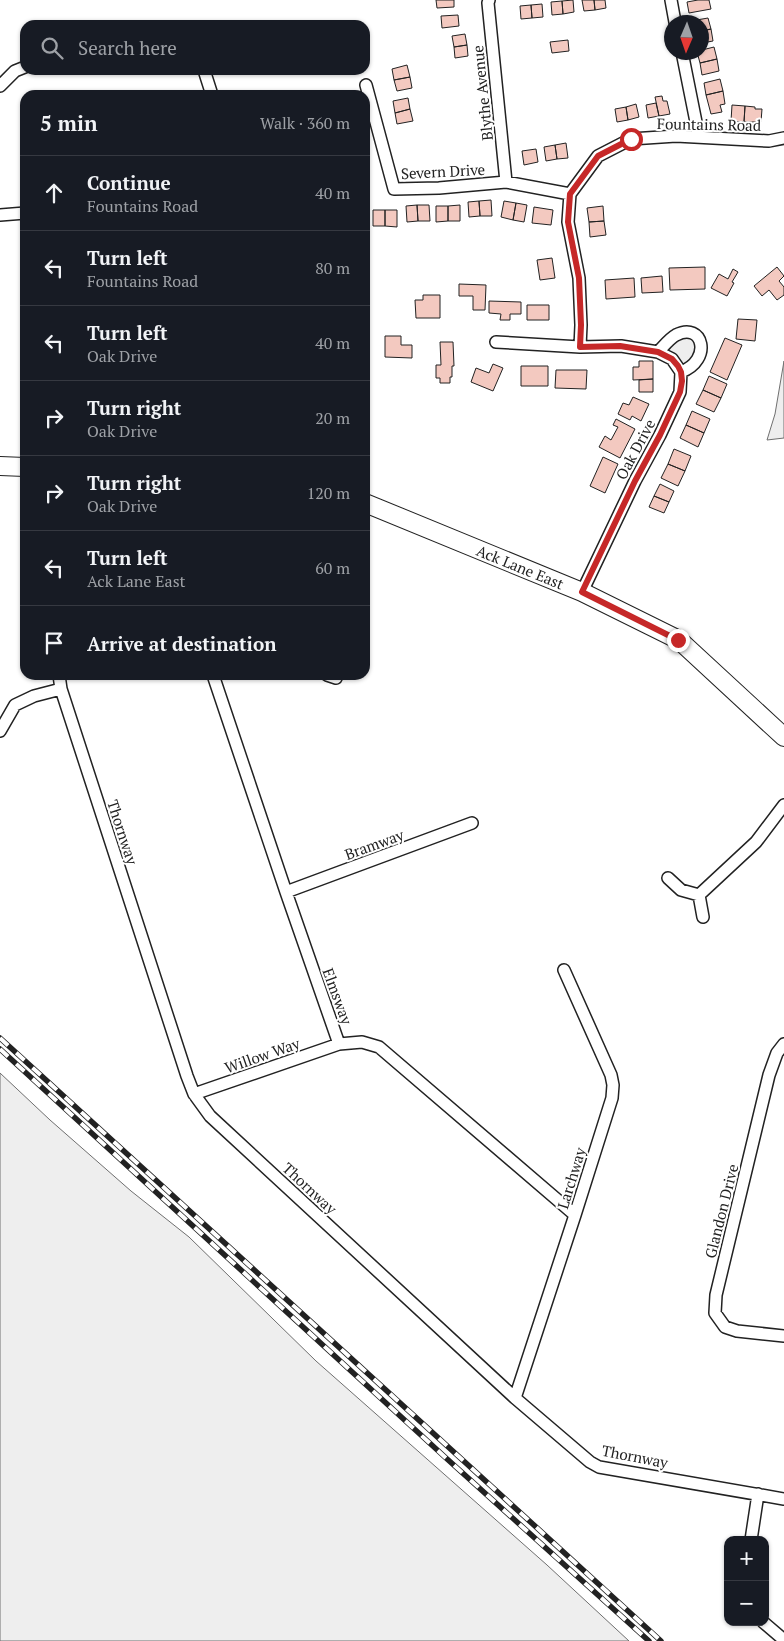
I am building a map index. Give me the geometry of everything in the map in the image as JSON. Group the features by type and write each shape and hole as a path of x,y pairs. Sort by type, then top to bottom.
{"main road":[{"path":"0,466 20,467"},
{"name":"Ack Lane East","path":"370,505 582,592 678,640 784,736"}],"street":[{"name":"Blythe Avenue","path":"489,0 506,182"},
{"path":"671,0 674,15"},
{"path":"684,60 699,137"},
{"path":"0,86 20,69"},
{"path":"206,75 210,90"},
{"name":"Severn Drive","path":"366,85 367,90"},
{"name":"Severn Drive","path":"370,100 394,189 439,188 506,182 570,194"},
{"name":"Fountains Road","path":"570,194 598,156 631,139 676,136 769,141 784,138"},
{"path":"570,194 568,222 579,278 580,347"},
{"path":"0,215 20,213"},
{"path":"496,342 580,347 620,346 658,352 672,359 681,372 694,365 701,352 700,339 695,335 681,333 674,336 658,352"},
{"name":"Oak Drive","path":"582,592 680,392 681,372"},
{"name":"Thornway","path":"60,680 61,689 194,1094 210,1116 515,1398 590,1462 599,1467 784,1498"},
{"name":"Elmsway","path":"216,680 286,892 340,1044 362,1042 380,1047 576,1215"},
{"path":"0,731 15,705 34,696 61,689"},
{"path":"699,895 756,842 784,805"},
{"name":"Bramway","path":"286,892 472,823"},
{"path":"668,878 681,890 699,895"},
{"path":"699,895 703,917"},
{"name":"Larchway","path":"515,1398 576,1215 612,1098 613,1085 611,1075 564,970"},
{"name":"Willow Way","path":"194,1094 340,1044"},
{"name":"Glandon Drive","path":"784,1044 776,1053 769,1075 716,1295 715,1313 725,1326 737,1331 784,1336"},
{"path":"752,1536 758,1494"},
{"path":"768,1626 783,1639"}],"shaded area":[{"path":"674,336 700,339 688,369 664,354"},
{"path":"784,361 784,438 767,440 775,414"},
{"path":"0,1073 131,1191 189,1237 316,1361 547,1565 629,1641 0,1641"}],"building":[{"path":"436,0 454,0 454,7 437,8"},
{"path":"573,0 574,12 563,14 562,1"},
{"path":"582,0 594,0 595,10 584,11"},
{"path":"594,0 605,0 606,8 595,10"},
{"path":"709,0 711,9 689,13 687,2"},
{"path":"562,1 563,14 552,15 551,2"},
{"path":"542,4 543,17 532,18 531,5"},
{"path":"531,5 532,18 521,19 520,6"},
{"path":"458,15 459,26 442,28 441,16"},
{"path":"709,29 711,29 713,41 709,42"},
{"path":"465,34 467,45 454,47 452,36"},
{"path":"568,40 569,51 552,53 550,42"},
{"path":"467,45 468,56 455,58 454,47"},
{"path":"714,47 717,59 700,63 699,60 709,60 709,48"},
{"path":"717,59 719,71 702,75 700,63"},
{"path":"407,65 410,77 394,80 392,69"},
{"path":"410,77 412,88 397,91 394,80"},
{"path":"720,79 723,91 706,95 704,83"},
{"path":"723,91 725,104 720,105 722,112 711,114 706,95"},
{"path":"662,96 663,101 667,101 670,114 659,116 655,97"},
{"path":"408,98 410,109 395,113 393,101"},
{"path":"656,103 659,116 648,118 646,105"},
{"path":"636,104 639,117 628,120 626,107"},
{"path":"732,105 745,106 744,122 731,121"},
{"path":"745,106 762,109 761,122 744,122"},
{"path":"626,107 628,120 617,122 615,109"},
{"path":"410,109 413,121 397,124 395,113"},
{"path":"566,143 568,158 557,159 555,145"},
{"path":"555,145 557,159 546,161 544,147"},
{"path":"536,149 538,162 524,165 522,151"},
{"path":"491,200 492,216 480,216 479,201"},
{"path":"479,201 480,216 469,217 468,202"},
{"path":"504,201 516,203 513,220 501,217"},
{"path":"516,203 527,205 524,222 513,220"},
{"path":"417,205 418,221 407,222 406,206"},
{"path":"417,205 429,205 430,221 418,221"},
{"path":"460,205 460,221 448,221 448,206"},
{"path":"436,206 448,206 448,221 436,222"},
{"path":"603,206 604,221 589,222 587,208"},
{"path":"534,207 553,210 551,225 532,223"},
{"path":"373,210 385,210 385,226 373,226"},
{"path":"385,210 397,210 397,227 385,226"},
{"path":"604,221 606,235 590,237 589,222"},
{"path":"552,258 555,278 540,280 537,260"},
{"path":"705,267 705,289 670,290 669,268"},
{"path":"777,267 784,276 779,281 784,287 784,295 777,300 769,290 762,296 754,286"},
{"path":"733,269 738,272 727,296 711,288 719,274 728,279"},
{"path":"662,276 663,292 642,293 641,278"},
{"path":"634,278 635,297 606,299 605,280"},
{"path":"459,284 486,285 485,310 473,310 473,296 459,296"},
{"path":"423,295 440,295 440,318 416,318 415,300 423,300"},
{"path":"489,301 521,302 521,314 510,314 510,320 500,320 501,314 489,313"},
{"path":"527,305 549,305 549,320 527,320"},
{"path":"738,319 757,320 755,341 736,339"},
{"path":"385,336 401,336 401,345 412,345 412,358 385,357"},
{"path":"725,338 742,345 727,380 710,372"},
{"path":"440,342 453,342 454,366 452,366 450,383 440,383 440,378 436,378 436,365 441,365"},
{"path":"639,361 653,361 653,379 633,380 633,367 639,367"},
{"path":"493,364 503,368 493,391 471,382 476,368 489,373"},
{"path":"521,366 548,366 548,386 521,386"},
{"path":"556,370 587,370 586,389 555,388"},
{"path":"709,376 727,384 721,398 703,390"},
{"path":"653,379 653,392 639,392 639,380"},
{"path":"703,390 721,398 714,412 696,404"},
{"path":"633,397 649,404 641,421 632,416 630,420 618,414 623,403 629,405"},
{"path":"692,411 710,419 704,433 686,425"},
{"path":"616,419 635,429 620,458 599,447 605,436 611,440 618,427 613,425"},
{"path":"686,425 704,433 698,447 680,438"},
{"path":"674,449 691,456 685,471 668,464"},
{"path":"603,457 618,464 605,493 590,486"},
{"path":"668,464 685,471 678,486 661,478"},
{"path":"660,484 674,491 669,502 654,496"},
{"path":"654,496 669,502 664,513 649,507"}],"railway":[{"path":"0,1038 661,1641"},
{"path":"0,1049 446,1458 649,1641"}],"route":[{"path":"631,139 598,156 570,194 568,222 579,278 580,347 620,346 658,352 672,359 678,366 682,381 680,392 660,435 635,481 582,592 678,640"}]}
